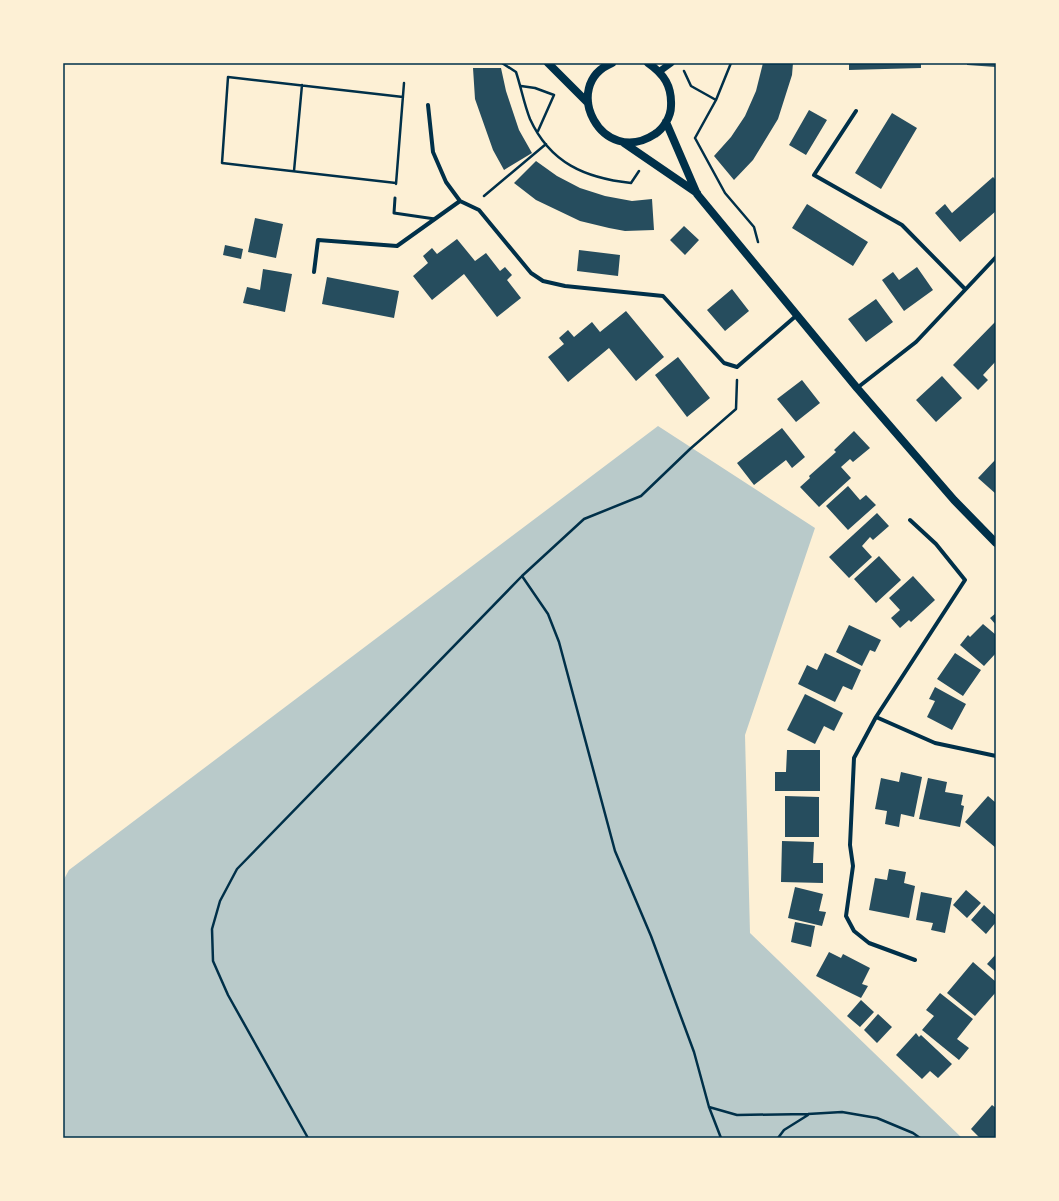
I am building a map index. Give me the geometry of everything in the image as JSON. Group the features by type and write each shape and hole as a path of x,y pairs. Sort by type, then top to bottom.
{"main road":[{"path":"548,63 588,103"},
{"path":"606,64 596,76 589,88 588,103 591,117 599,130 610,138 624,142 637,142 658,132 666,122 671,109 672,96 668,82 660,71 648,63"},
{"path":"666,122 698,194"},
{"path":"624,142 698,194 857,388 954,500 996,543"}],"street":[{"path":"660,71 671,63"},
{"path":"428,105 433,152 446,182 460,201 479,210 531,273 543,281 565,286 663,296 724,363 737,367 797,315"},
{"path":"856,111 814,175 902,225 965,289"},
{"path":"314,272 318,240 397,246 460,201"},
{"path":"857,388 916,342 996,257"},
{"path":"910,520 936,544 965,580 876,717 854,758 850,845 853,866 846,916 854,932 869,942 915,960"},
{"path":"876,717 935,743 996,756"}],"lane":[{"path":"395,198 394,213 436,219"}],"path":[{"path":"502,63 516,72 530,118 546,144 562,161 581,172 606,180 631,183 639,171"},
{"path":"690,139 695,138 716,100 731,63"},
{"path":"683,69 691,86 716,100"},
{"path":"396,183 222,163 228,77 403,97"},
{"path":"395,198 404,83"},
{"path":"294,171 302,85"},
{"path":"521,86 535,88 554,95 538,132"},
{"path":"695,138 725,193 754,227 758,243 745,251"},
{"path":"472,206 546,144"},
{"path":"308,1138 228,995 213,962 212,929 220,900 237,869 522,576 584,519 641,496 690,449 736,409 737,367"},
{"path":"522,576 548,614 559,642 615,851 651,936 694,1052 709,1107 721,1138"},
{"path":"709,1107 737,1115 842,1112 877,1118 913,1133 920,1138"},
{"path":"778,1138 784,1130 808,1114"}],"shaded area":[{"path":"658,426 815,528 745,735 750,933 962,1138 63,1138 63,881 69,870"}],"building":[{"path":"763,63 793,63 792,75 778,119 753,160 734,180 714,156 731,137 745,116 756,91"},
{"path":"849,63 921,63 921,68 849,70"},
{"path":"967,63 996,63 996,67 967,65"},
{"path":"473,68 501,68 506,91 519,130 532,153 504,170 493,150 475,99"},
{"path":"809,110 827,120 806,155 789,145"},
{"path":"892,113 917,128 881,189 855,173"},
{"path":"536,161 557,176 580,188 605,196 632,201 652,199 654,230 625,231 580,221 536,200 514,183"},
{"path":"993,177 996,180 996,211 960,242 935,213 945,204 952,213"},
{"path":"807,204 868,242 853,266 792,228"},
{"path":"255,218 283,224 276,258 248,252"},
{"path":"684,226 699,240 685,255 670,240"},
{"path":"457,239 475,261 486,253 500,271 505,267 512,275 507,280 521,298 497,317 464,274 432,300 413,276 428,263 423,256 432,248 437,254"},
{"path":"225,245 243,249 241,259 223,255"},
{"path":"579,250 620,255 618,276 577,271"},
{"path":"917,267 933,290 904,311 882,280 893,272 899,280"},
{"path":"263,269 292,274 285,312 243,303 247,287 260,290"},
{"path":"327,277 399,291 394,318 322,304"},
{"path":"732,289 749,311 725,331 707,310"},
{"path":"876,299 893,322 866,342 848,319"},
{"path":"626,311 664,357 636,381 609,348 568,382 548,357 564,344 559,338 568,330 574,337 592,322 600,332"},
{"path":"996,321 996,361 983,375 988,380 978,390 953,365"},
{"path":"678,357 710,398 687,417 655,375"},
{"path":"942,376 962,398 936,422 916,400"},
{"path":"802,380 820,403 796,422 777,399"},
{"path":"782,428 805,457 792,468 786,460 754,485 737,463"},
{"path":"854,431 870,448 853,462 850,459 841,467 851,478 819,507 800,487 810,478 809,476 836,452 834,450"},
{"path":"996,459 996,494 978,478"},
{"path":"848,486 860,500 866,495 876,505 848,530 826,506"},
{"path":"877,513 889,526 873,540 870,537 862,546 872,557 849,578 829,557"},
{"path":"879,556 901,580 876,603 854,579"},
{"path":"913,576 935,600 911,622 909,620 900,628 891,618 900,610 889,598"},
{"path":"996,613 996,625 990,618"},
{"path":"983,624 996,635 996,653 984,666 960,645 968,635 970,637"},
{"path":"849,625 881,640 875,652 870,650 862,666 836,652"},
{"path":"825,653 861,670 852,690 843,686 835,702 798,684 807,665 817,670"},
{"path":"955,653 981,670 963,696 937,679"},
{"path":"935,687 966,704 952,730 927,717 935,701 929,699"},
{"path":"805,694 843,713 834,731 824,726 815,744 787,730"},
{"path":"787,750 820,750 820,791 775,791 775,772 786,772"},
{"path":"901,772 922,777 914,817 901,814 899,827 885,824 887,811 875,809 881,778 899,782"},
{"path":"928,778 947,782 945,792 963,795 961,805 964,806 960,827 919,819"},
{"path":"785,796 819,797 819,837 785,837"},
{"path":"988,796 996,803 996,848 965,822"},
{"path":"782,841 814,842 813,863 823,863 823,883 781,882"},
{"path":"889,869 906,872 904,883 915,886 909,918 869,910 875,878 887,880"},
{"path":"795,887 823,894 819,911 826,912 822,926 788,918"},
{"path":"966,890 981,903 967,918 953,905"},
{"path":"921,892 952,898 945,933 931,930 933,923 916,920"},
{"path":"984,905 996,916 996,922 986,934 971,920"},
{"path":"795,922 815,926 811,947 791,942"},
{"path":"829,952 841,958 843,954 870,968 862,984 868,986 861,998 816,976"},
{"path":"996,954 996,972 987,964"},
{"path":"973,962 996,982 996,992 975,1016 947,993"},
{"path":"940,993 973,1019 957,1039 969,1048 959,1060 922,1030 934,1016 926,1010"},
{"path":"861,1000 874,1012 860,1027 847,1016"},
{"path":"878,1014 892,1027 877,1043 864,1030"},
{"path":"916,1033 919,1037 921,1035 952,1064 938,1078 930,1071 922,1079 896,1055"},
{"path":"992,1105 996,1108 996,1138 980,1138 971,1129"}]}
